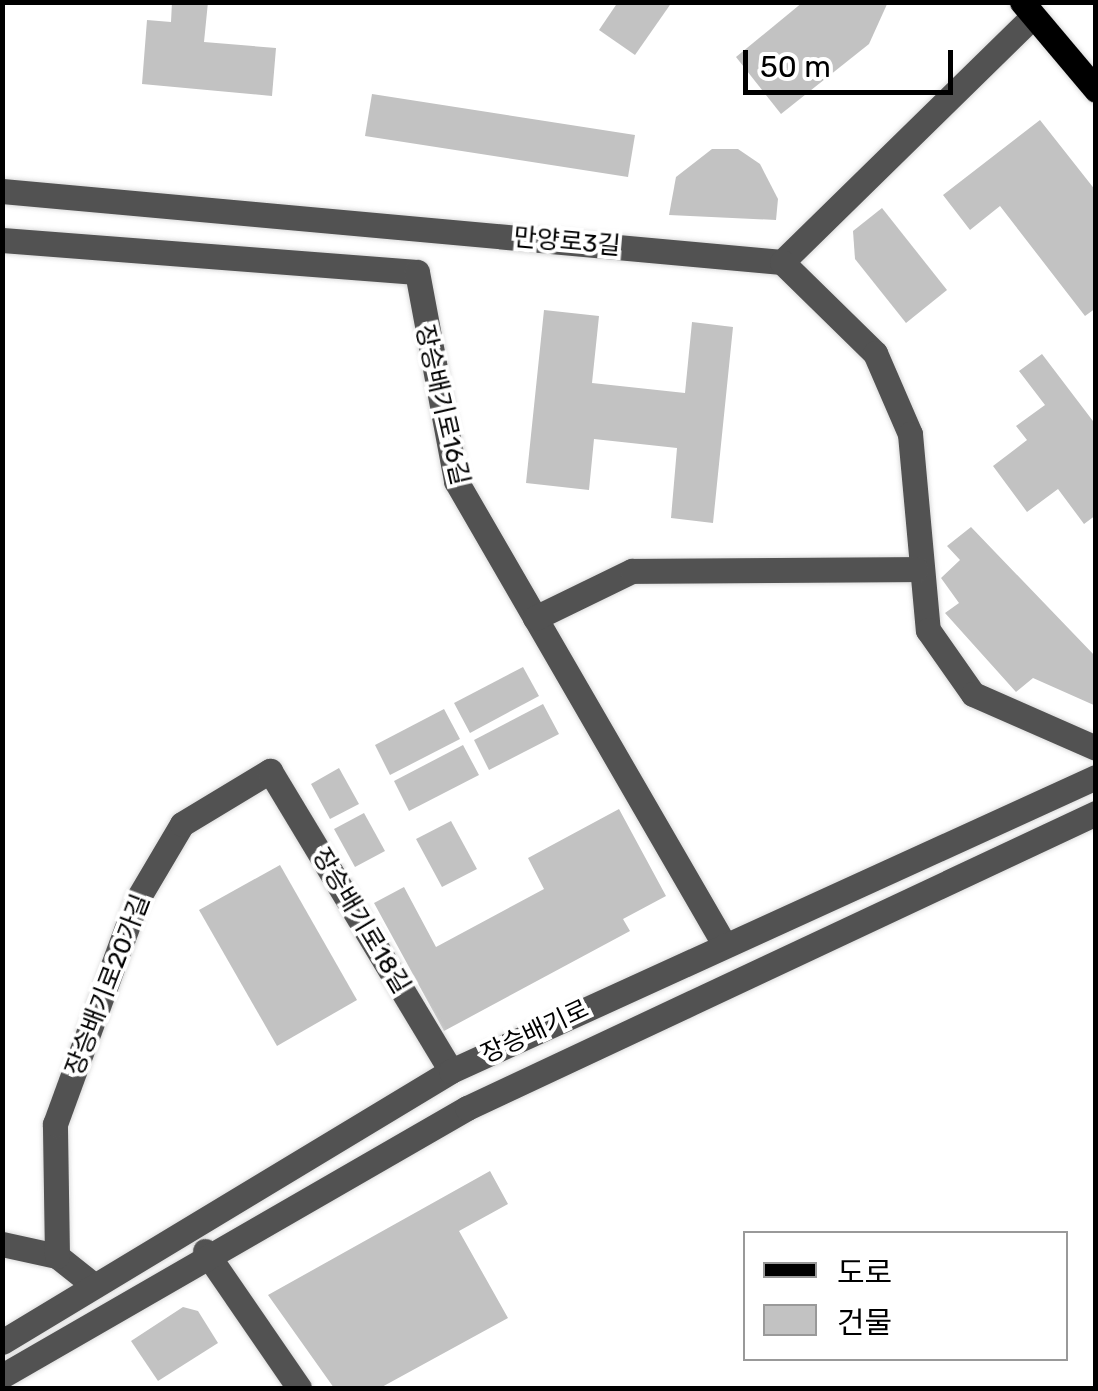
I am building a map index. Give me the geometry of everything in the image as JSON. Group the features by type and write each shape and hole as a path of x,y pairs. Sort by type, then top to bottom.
{"main road":[{"path":"1028,9 1096,90"}],"street":[{"path":"1028,9 782,262 875,353 910,434 916,570 928,630 973,694 1096,748"},
{"name":"만양로3길","path":"2,191 782,262"},
{"name":"장승배기로16길","path":"2,240 418,272 456,481 724,944"},
{"path":"535,618 632,571 916,570"},
{"name":"장승배기로18길","path":"270,771 451,1071"},
{"name":"장승배기로20가길","path":"57,1256 55,1124 137,900 182,824 270,771"},
{"name":"장승배기로","path":"2,1342 90,1283 451,1071 1096,777"},
{"name":"장승배기로","path":"2,1376 205,1250 467,1108 1096,813"},
{"path":"2,1244 57,1256 90,1283"},
{"path":"205,1250 299,1388"}],"building":[{"path":"172,2 208,2 204,42 276,48 272,96 142,84 147,20 171,22"},
{"path":"618,2 672,2 635,55 599,30"},
{"path":"803,2 888,2 869,44 781,114 736,57"},
{"path":"372,94 635,135 628,177 365,136"},
{"path":"1040,120 1096,191 1096,308 1085,316 1000,206 970,230 943,195"},
{"path":"712,149 738,149 760,164 778,199 776,220 669,215 676,177"},
{"path":"882,208 947,290 906,323 855,259 853,231"},
{"path":"544,310 599,316 592,383 685,393 692,322 733,327 713,523 671,518 677,448 594,439 589,490 526,483"},
{"path":"1042,354 1096,425 1096,515 1084,524 1058,489 1027,512 993,466 1027,440 1016,426 1045,405 1019,371"},
{"path":"971,527 1096,657 1096,706 1033,678 1016,692 945,613 959,603 941,578 960,560 947,546"},
{"path":"523,667 539,696 470,733 454,703"},
{"path":"543,704 559,734 489,770 474,740"},
{"path":"444,709 460,739 390,775 375,745"},
{"path":"463,745 479,775 409,811 394,781"},
{"path":"339,768 359,804 330,819 311,784"},
{"path":"619,809 666,896 623,919 630,931 444,1031 374,903 404,887 436,947 544,889 528,858"},
{"path":"364,813 385,851 355,867 334,829"},
{"path":"451,821 477,869 442,887 416,839"},
{"path":"280,865 357,1000 277,1046 199,910"},
{"path":"490,1171 508,1204 459,1231 508,1318 380,1388 334,1388 268,1295"},
{"path":"183,1307 198,1311 218,1343 158,1381 131,1341"}]}
